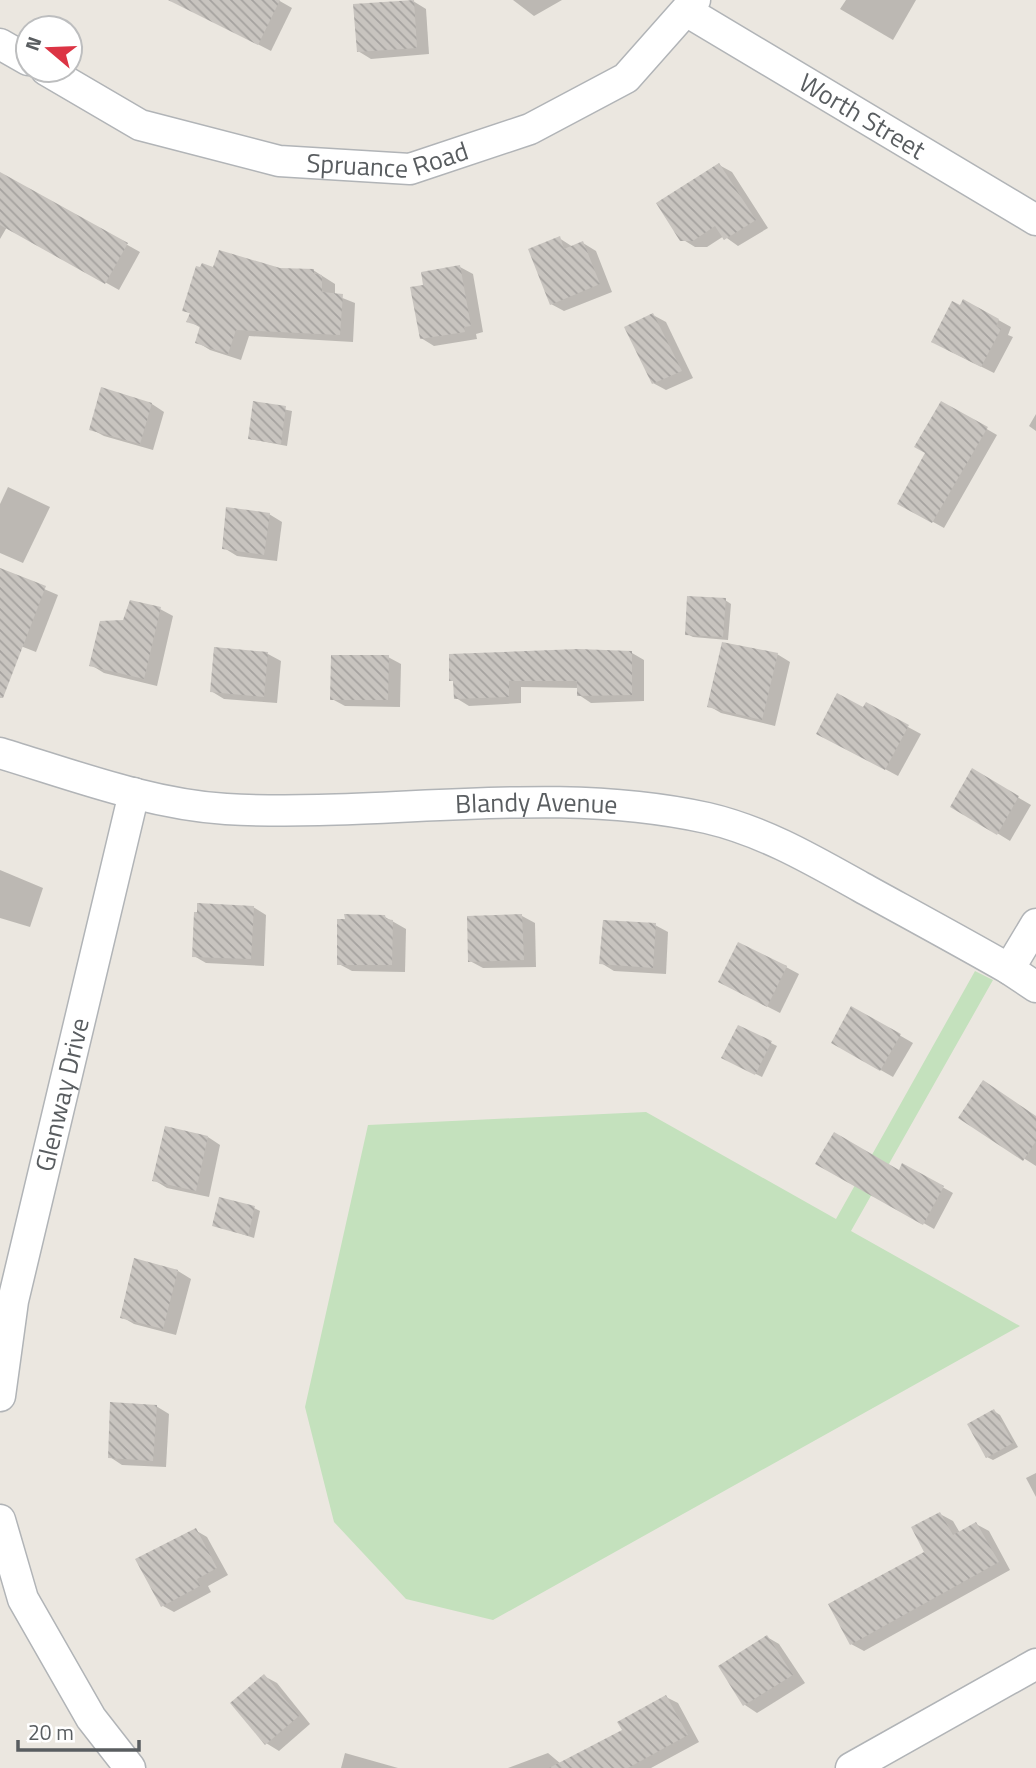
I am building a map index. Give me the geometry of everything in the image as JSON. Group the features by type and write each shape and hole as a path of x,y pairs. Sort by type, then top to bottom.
{"street":[{"name":"Spruance Road","path":"70,84 140,125 279,161 410,169 530,129 626,78 692,6"},
{"name":"Worth Street","path":"692,6 1036,220"},
{"name":"Blandy Avenue","path":"0,753 134,793 222,808 254,810 562,802 639,806 696,816 737,826 785,845 1009,969 1036,987"},
{"name":"Glenway Drive","path":"0,1396 13,1301 134,793"},
{"path":"1009,969 1036,924"},
{"path":"0,1520 23,1599 91,1718 130,1768"},
{"path":"851,1768 1036,1664"}],"green space":[{"path":"975,971 993,980 851,1231 1020,1326 493,1620 406,1599 334,1522 305,1407 368,1125 646,1112 836,1219"}],"building":[{"path":"168,0 280,0 258,45"},
{"path":"414,0 417,48 357,52 353,4"},
{"path":"719,163 756,220 724,240 715,226 693,241 680,241 656,203"},
{"path":"0,172 128,243 105,284 0,225"},
{"path":"560,236 564,249 583,241 600,284 550,305 528,249"},
{"path":"219,250 280,268 314,269 314,274 322,275 322,292 343,294 340,335 236,330 228,354 195,343 200,326 186,322 190,313 182,311 196,266 200,267 202,263 213,267"},
{"path":"460,265 471,326 464,327 465,332 420,339 410,287 423,285 421,272"},
{"path":"963,299 999,319 996,326 1001,329 981,367 931,342 952,301 960,305"},
{"path":"653,313 682,371 652,384 624,327"},
{"path":"101,387 152,403 140,444 89,430"},
{"path":"253,401 286,406 281,444 248,439"},
{"path":"941,401 988,427 932,523 897,504 925,453 914,447"},
{"path":"226,507 270,513 264,555 222,549"},
{"path":"0,568 46,586 3,698 0,698"},
{"path":"687,596 726,598 723,637 685,635"},
{"path":"130,600 161,607 144,679 89,666 100,621 123,620"},
{"path":"722,642 778,653 762,720 707,707"},
{"path":"214,647 268,652 264,697 210,692"},
{"path":"578,649 632,651 632,695 577,696 577,681 509,681 509,697 454,699 453,681 449,681 449,654"},
{"path":"331,655 389,655 388,700 330,700"},
{"path":"837,693 863,707 866,702 909,725 885,770 816,734"},
{"path":"972,768 1019,796 997,835 950,807"},
{"path":"197,903 254,906 251,959 192,957 194,912 197,912"},
{"path":"344,914 385,915 386,919 393,920 392,965 337,965 337,919 345,919"},
{"path":"522,914 524,960 468,962 467,916"},
{"path":"603,920 656,923 653,968 599,964"},
{"path":"738,942 787,966 767,1007 718,982"},
{"path":"851,1006 901,1034 880,1071 831,1043"},
{"path":"738,1025 772,1041 755,1075 721,1058"},
{"path":"983,1080 1036,1116 1036,1141 1023,1161 958,1118"},
{"path":"165,1126 208,1136 196,1191 152,1181"},
{"path":"834,1132 899,1170 902,1163 944,1186 923,1225 815,1164"},
{"path":"219,1197 255,1206 248,1236 212,1226"},
{"path":"134,1258 178,1270 163,1329 120,1318"},
{"path":"110,1402 157,1405 153,1461 108,1458"},
{"path":"994,1409 1013,1443 986,1458 967,1424"},
{"path":"940,1512 953,1535 976,1522 999,1562 850,1645 828,1604 924,1552 911,1527"},
{"path":"196,1528 217,1568 197,1579 200,1586 161,1607 135,1559"},
{"path":"767,1635 793,1675 743,1706 718,1666"},
{"path":"264,1674 299,1716 265,1745 230,1703"},
{"path":"666,1695 688,1735 628,1768 549,1768 622,1730 617,1722"}]}
